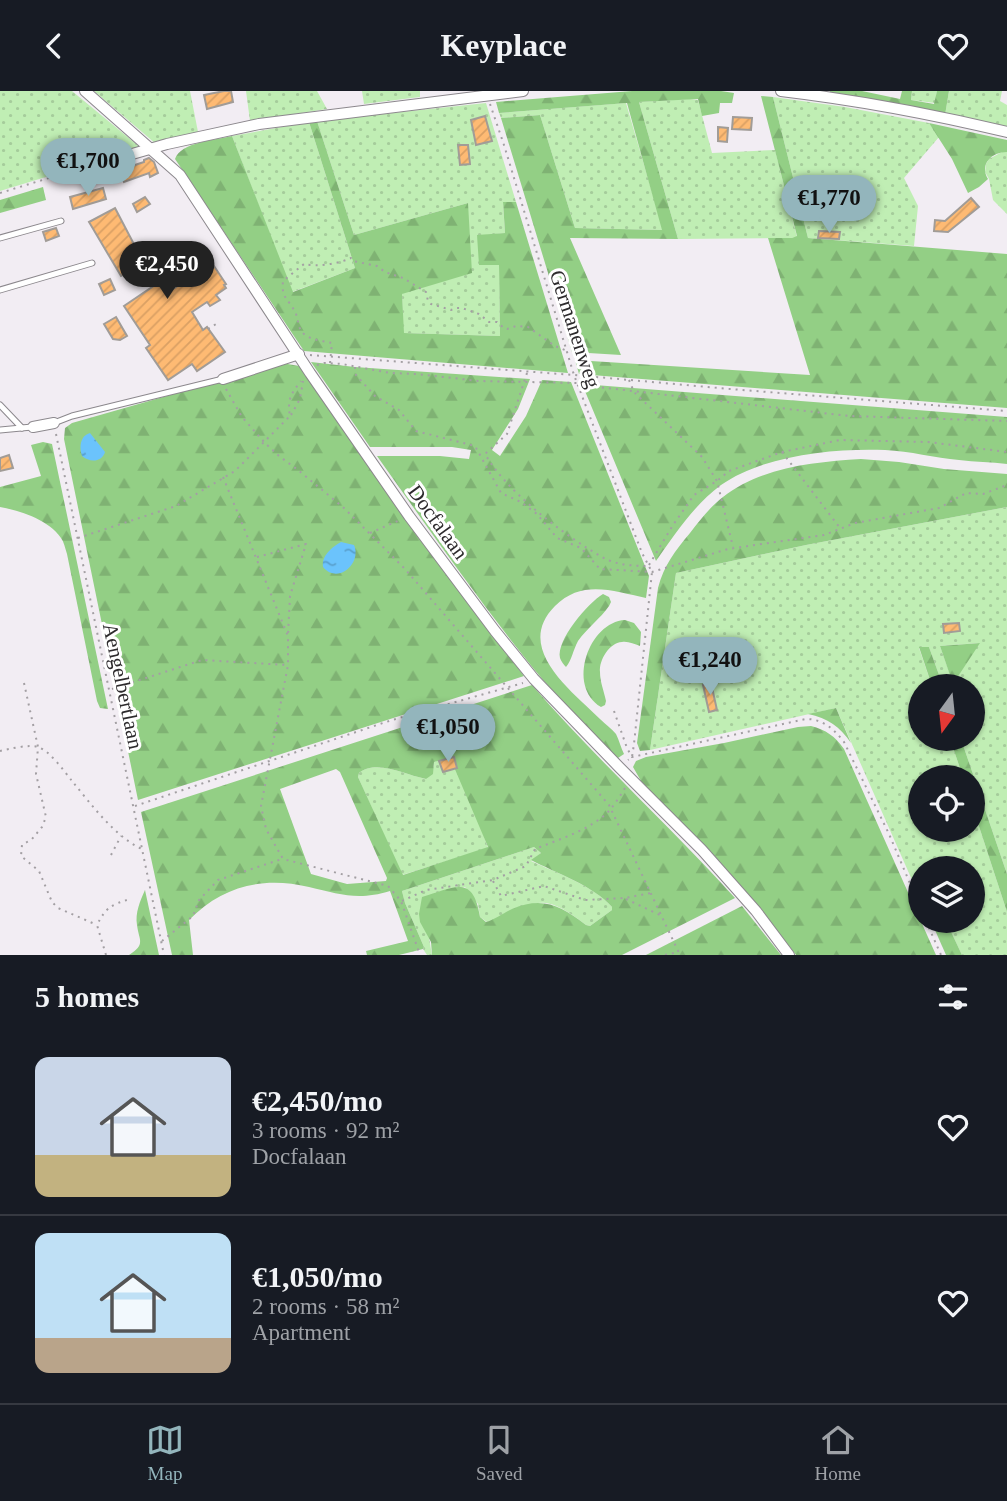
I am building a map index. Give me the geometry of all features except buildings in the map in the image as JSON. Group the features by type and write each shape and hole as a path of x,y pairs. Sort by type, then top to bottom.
{"street":[{"name":"Docfalaan","path":"85,91 180,175 299,354 307,374 409,516 534,679 702,850 756,911 789,955"},
{"path":"73,171 151,148 259,124 523,91"},
{"path":"780,91 953,119 1007,132"},
{"path":"223,379 299,354"},
{"path":"28,427 54,423"}],"lane":[{"path":"0,238 61,221"},
{"path":"0,290 92,263"},
{"path":"54,423 72,416 223,379"},
{"path":"0,405 28,427"},
{"path":"0,430 28,427"}],"path":[{"name":"Germanenweg","path":"487,96 574,375 642,553 652,572"},
{"path":"0,193 73,171"},
{"path":"330,364 332,343 313,339 302,332 296,314 282,291 283,281 304,264 337,264 351,258 353,261 377,266 410,282 426,292 430,305 451,310 461,308 497,322 507,329 516,326 528,327 556,347 566,350"},
{"path":"208,329 216,324"},
{"path":"299,354 1007,411"},
{"path":"290,416 288,405 292,394 307,374 324,363 390,373 417,373 479,380 577,383 849,416 1007,422"},
{"path":"355,367 356,375 375,396 399,410 416,431 475,446 501,493 537,514 557,538 581,548 600,569 652,572 734,548 824,535 855,523 939,508 966,493 983,494 1007,485"},
{"path":"527,372 507,434 485,454 492,467 523,498 570,537 606,560 635,566 649,566 694,495 729,471 782,452 840,440 928,442 1007,452"},
{"path":"78,538 176,506 235,471 290,416 300,399 307,374"},
{"path":"223,379 242,418 279,456 344,508 405,569 611,809 680,953 665,955"},
{"path":"629,380 634,392 702,457 718,481 734,548"},
{"name":"Aengelbertlaan","path":"54,423 164,955"},
{"path":"782,452 840,529"},
{"path":"223,477 288,636"},
{"path":"369,533 409,516"},
{"path":"256,557 306,544 290,596 288,665 261,806 266,829 283,859"},
{"path":"632,757 652,572"},
{"path":"110,690 202,660 288,665"},
{"path":"134,806 391,720 534,679"},
{"path":"24,683 38,747 36,774 46,817 43,827 22,845 21,856 39,871 52,902 58,908 97,925"},
{"path":"614,711 632,757"},
{"path":"619,767 632,757 806,719 817,719 834,730 844,742 908,879"},
{"path":"0,751 38,747 52,757 90,804 133,845 143,849"},
{"path":"633,751 643,755"},
{"path":"401,901 426,890 493,880 526,866 535,849 568,836 611,809 631,779"},
{"path":"111,855 122,835"},
{"path":"161,941 193,916 199,900 218,880 283,859 387,886 401,901 420,955"},
{"path":"493,880 501,896 544,886 585,900 625,898 651,893"},
{"path":"625,898 662,917"},
{"path":"106,955 97,925 104,911 114,904 130,899"},
{"path":"931,933 941,955"}],"green space":[{"path":"0,91 72,91 141,148 0,191"},
{"path":"94,91 190,91 198,132 156,144"},
{"path":"246,91 317,91 327,109 250,121"},
{"path":"362,91 420,91 420,97 364,104"},
{"path":"632,91 734,93 732,103 720,103 719,113 702,116 698,99 639,102 678,239 570,238 621,355 572,352 501,118 540,115 575,228 662,230 627,103 499,113 496,102"},
{"path":"830,91 862,91 900,99 902,91 912,91 911,100 934,104 937,91 949,91 945,115 829,94"},
{"path":"912,91 937,91 935,103 911,100"},
{"path":"949,91 1002,91 1000,101 1007,105 1007,129 945,115"},
{"path":"761,96 773,97 808,238 1007,254 1007,408 579,374 575,360 810,375 768,238 797,236"},
{"path":"773,97 929,123 939,137 904,178 918,206 914,246 808,238"},
{"path":"698,100 712,153 775,150 797,237 678,239 639,102"},
{"path":"486,103 516,202 503,203 505,233 477,236 499,265 500,336 403,333 402,294 468,203 354,235 317,121"},
{"path":"626,103 663,230 575,228 540,115 501,118 499,113"},
{"path":"317,121 354,235 468,203 472,273 402,294 404,333 500,336 499,265 479,265 477,235 505,233 503,202 516,202 568,373 304,351 175,159 178,153 191,145 232,136 293,292 355,268 309,122"},
{"path":"309,122 355,268 292,292 232,136"},
{"path":"929,123 1007,140 1007,152 996,154 988,160 985,168 988,179 968,193 952,159"},
{"path":"1007,152 1007,214 993,200 985,172 989,159"},
{"path":"43,187 46,200 0,213 0,200"},
{"path":"311,362 530,379 518,409 492,450 500,456 526,416 542,380 571,382 649,576 646,598 598,589 576,592 565,598 555,606 544,622 540,637 543,653 551,668 616,734 624,754 618,758 533,668 377,456 469,459 471,450 452,447 370,447"},
{"path":"282,363 302,369 452,581 524,676 138,800 64,439 65,428 72,423"},
{"path":"582,384 1007,417 1007,464 885,450 822,452 779,460 738,475 711,493 686,520 656,561"},
{"path":"43,442 52,444 108,709 100,708 97,701 62,540 41,521 0,507 0,487 41,476 31,445"},
{"path":"861,459 1007,474 1007,507 676,573 650,750 640,751 637,743 658,588 667,565 680,546 718,501 754,479 807,464"},
{"path":"1007,507 1007,874 985,809 985,765 970,765 965,751 985,751 985,674 959,674 979,643 940,646 950,674 939,674 929,647 919,648 928,674 908,674 908,751 954,751 959,765 908,765 908,842 984,842 1007,912 1007,955 962,955 952,933 985,933 985,856 908,856 908,871 836,708 650,750 676,573"},
{"path":"603,594 609,597 609,606 578,641 566,667 560,658 560,650 568,632 589,605"},
{"path":"625,620 634,623 641,632 640,646 629,642 617,643 606,653 600,672 606,701 601,707 591,697 585,685 586,656 601,631 612,623"},
{"path":"980,643 960,674 950,674 940,646"},
{"path":"919,647 929,647 939,674 928,674"},
{"path":"532,685 735,898 622,955 432,955 431,942 420,922 422,897 453,888 467,889 472,894 480,917 486,922 512,909 533,903 560,908 590,926 612,910 604,899 595,893 531,860 541,853 534,847 402,891 423,949 399,955 367,955 366,951 408,941 390,891 368,896 349,895 275,883 229,892 202,908 189,920 193,955 172,955 141,812","holes":["441,760 445,771 454,767 488,847 403,875 358,777 359,773 374,767 426,779 433,774 434,762","336,769 340,772 386,881 347,884 311,874 280,789"]},
{"path":"836,708 851,743 833,724 808,714"},
{"path":"811,726 821,729 837,740 844,749 908,892 908,933 926,933 936,955 796,955 775,928 641,781 633,767 636,761 646,757"},
{"path":"954,751 965,751 970,765 959,765"},
{"path":"455,754 488,848 402,875 358,777 359,773 374,767 426,779 434,762"},
{"path":"985,809 1007,874 1007,912 984,842"},
{"path":"534,847 541,853 531,861 585,886 604,899 612,910 590,926 556,906 536,903 487,922 480,917 478,904 465,887 458,887 422,898 432,955 427,955 402,891"},
{"path":"145,890 159,955 129,955 140,945 137,916"},
{"path":"742,906 781,955 646,955"},
{"path":"936,933 952,933 962,955 946,955"}],"water":[{"path":"90,433 105,452 101,458 95,460 85,458 81,453 82,439"},
{"path":"341,542 354,545 355,559 342,573 335,574 323,567 323,563 331,549"}]}
